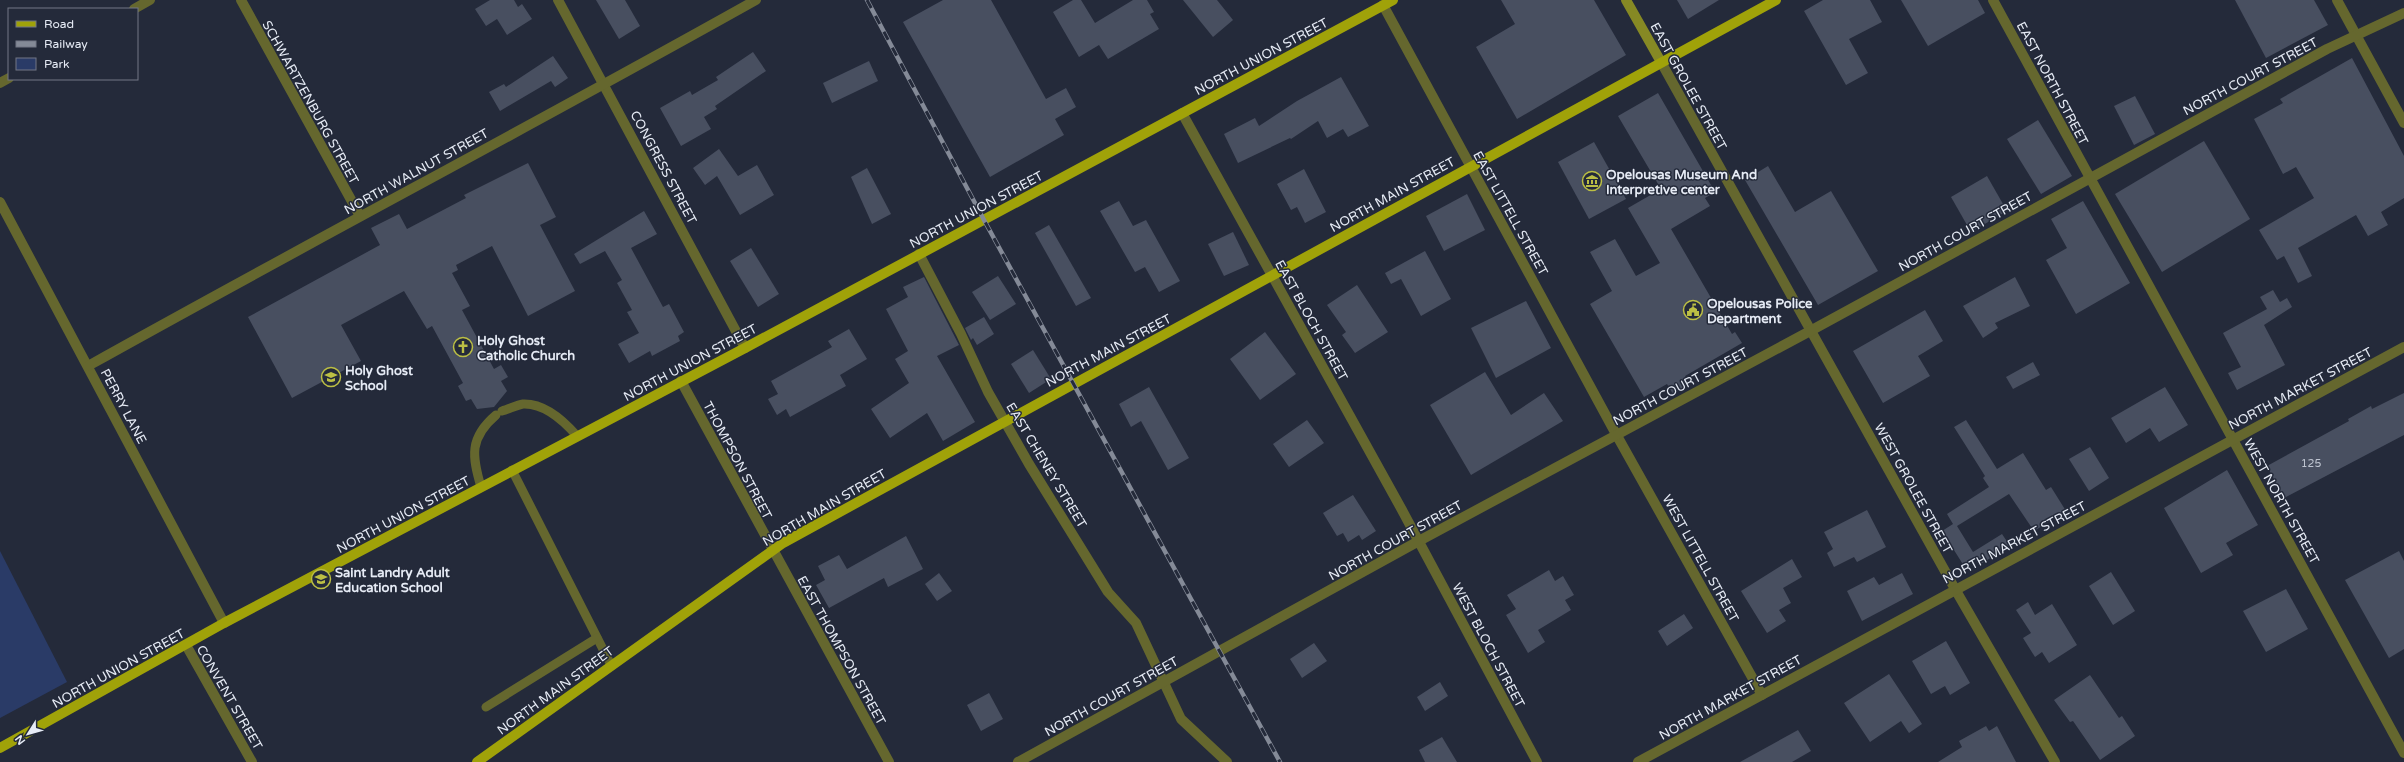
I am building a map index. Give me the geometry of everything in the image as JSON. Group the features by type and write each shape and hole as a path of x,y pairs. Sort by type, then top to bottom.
{"main road":[{"name":"NORTH UNION STREET","path":"0,748 224,623 745,348 1393,0"},
{"name":"NORTH MAIN STREET","path":"477,762 772,551 838,511 1273,276 1776,0"}],"street":[{"path":"134,6 150,0"},
{"name":"SCHWARTZENBURG STREET","path":"241,0 360,216"},
{"name":"CONGRESS STREET","path":"558,0 604,82 745,348"},
{"name":"NORTH WALNUT STREET","path":"88,366 604,82 704,31 756,0"},
{"name":"EAST GROLEE STREET","path":"1626,0 1812,330"},
{"name":"EAST NORTH STREET","path":"1994,0 2090,178"},
{"path":"2337,0 2404,123"},
{"name":"EAST LITTELL STREET","path":"1383,5 1616,434"},
{"name":"NORTH COURT STREET","path":"1018,762 1616,434 1812,330 2356,35 2404,13"},
{"name":"EAST BLOCH STREET","path":"1182,113 1273,276 1417,542"},
{"name":"WEST NORTH STREET","path":"2090,178 2115,220 2404,753"},
{"name":"PERRY LANE","path":"0,202 224,623"},
{"name":"EAST CHENEY STREET","path":"919,254 988,392 1006,420 1029,464 1108,592 1136,623 1181,719 1226,762"},
{"name":"WEST GROLEE STREET","path":"1812,330 1955,589 2055,762"},
{"name":"NORTH MARKET STREET","path":"1638,762 2404,347"},
{"name":"THOMPSON STREET","path":"681,381 772,551"},
{"name":"WEST LITTELL STREET","path":"1616,434 1762,694"},
{"name":"WEST BLOCH STREET","path":"1417,542 1537,762"},
{"name":"EAST THOMPSON STREET","path":"772,551 889,762"},
{"name":"CONVENT STREET","path":"186,645 252,762"}],"lane":[{"path":"481,487 475,466 474,445 484,425 499,413 524,404 545,409 563,420 577,436"},
{"path":"512,470 611,666"},
{"path":"486,707 597,638"}],"green space":[{"path":"0,551 67,682 0,718"}],"building":[{"path":"490,0 514,0 518,7 522,4 532,19 507,35 497,19 486,26 475,9"},
{"path":"596,0 625,0 640,26 619,39"},
{"path":"943,0 991,0 1046,99 1066,88 1076,107 1055,119 1064,135 990,177 903,22"},
{"path":"1073,0 1081,0 1095,23 1133,0 1147,0 1154,12 1150,14 1159,29 1108,59 1099,45 1079,57 1053,12"},
{"path":"1183,0 1217,0 1233,20 1213,37"},
{"path":"1501,0 1594,0 1626,55 1517,119 1476,47 1515,24"},
{"path":"1677,0 1719,0 1688,19"},
{"path":"1823,0 1870,0 1882,22 1849,39 1868,73 1846,85 1804,11"},
{"path":"1901,0 1978,0 1985,13 1928,46"},
{"path":"2235,0 2314,0 2328,25 2266,58"},
{"path":"753,52 766,71 715,106 717,109 704,117 711,129 681,146 660,108 690,91 692,95 718,80 716,77"},
{"path":"553,56 568,78 555,87 551,81 500,111 489,92 504,84 506,87"},
{"path":"2352,58 2404,156 2404,198 2381,212 2388,225 2368,236 2356,215 2298,248 2312,276 2298,283 2284,256 2277,260 2259,230 2314,198 2296,167 2283,174 2254,119 2283,103 2280,99"},
{"path":"869,61 878,81 832,103 823,83"},
{"path":"1341,77 1369,126 1348,137 1343,129 1327,138 1318,121 1291,139 1290,138 1238,163 1224,134 1255,118 1259,126 1297,101"},
{"path":"1658,93 1715,192 1705,198 1710,206 1671,229 1732,334 1735,332 1742,343 1685,376 1690,384 1673,394 1667,384 1644,397 1590,304 1612,291 1590,252 1615,239 1636,276 1660,263 1628,208 1661,189 1618,116"},
{"path":"2135,96 2155,134 2134,145 2114,106"},
{"path":"2038,120 2072,176 2041,194 2007,139"},
{"path":"2204,141 2250,219 2162,272 2115,194"},
{"name":"Opelousas Museum And Interpretive center","path":"1594,142 1626,199 1589,219 1558,162"},
{"path":"719,149 738,176 757,165 774,195 740,215 717,176 705,185 693,168"},
{"path":"528,163 556,217 540,225 575,291 528,316 492,246 456,265 458,270 452,273 470,306 462,310 494,369 501,365 508,377 501,381 507,391 494,407 477,409 471,399 466,401 458,386 463,383 432,326 427,329 404,291 341,325 361,361 292,398 248,317 380,245 371,228 399,214 407,229 466,198 464,195"},
{"path":"1768,166 1795,212 1831,191 1878,271 1818,305 1745,180"},
{"path":"867,168 891,214 872,224 851,177"},
{"path":"1304,169 1326,212 1305,223 1297,207 1291,210 1277,184"},
{"path":"1987,176 2007,211 1971,232 1951,197"},
{"path":"1467,194 1485,230 1444,251 1426,216"},
{"path":"1119,201 1133,226 1146,220 1180,281 1159,292 1145,267 1135,272 1100,211"},
{"path":"2083,201 2130,283 2076,314 2046,260 2067,248 2051,219"},
{"path":"644,211 657,234 631,248 663,307 669,304 684,332 678,336 680,341 652,356 650,351 629,363 618,344 639,333 627,312 632,310 617,283 622,280 605,251 580,264 574,254"},
{"path":"1049,225 1091,298 1076,306 1035,233"},
{"path":"1233,232 1249,265 1224,276 1208,244"},
{"path":"751,248 779,294 758,307 730,261"},
{"path":"1425,251 1451,299 1421,316 1401,279 1391,284 1385,273"},
{"path":"998,276 1016,304 990,320 972,292"},
{"path":"924,277 959,345 937,356 975,422 943,441 927,413 890,438 871,409 909,383 895,359 908,351 886,309 908,297 903,287"},
{"path":"2015,277 2030,306 1995,323 1998,328 1983,338 1963,306"},
{"path":"1357,285 1388,332 1355,353 1342,335 1346,332 1327,305"},
{"path":"2273,290 2280,302 2287,298 2292,307 2264,325 2285,365 2237,390 2228,373 2241,367 2223,333 2267,309 2260,297"},
{"path":"1526,301 1551,348 1496,378 1471,328"},
{"path":"1925,310 1943,341 1918,356 1930,376 1883,403 1853,351"},
{"path":"984,317 994,334 977,345 973,338 971,340 965,328"},
{"path":"849,329 867,359 840,375 846,386 790,417 786,409 777,415 768,399 778,394 771,381 832,347 828,341"},
{"path":"1265,332 1296,374 1260,400 1230,359"},
{"path":"1033,350 1051,379 1029,393 1011,364"},
{"path":"2033,362 2040,375 2013,389 2006,377"},
{"path":"1485,372 1511,415 1544,393 1563,421 1471,475 1430,405"},
{"path":"1149,387 1189,458 1168,470 1141,421 1131,427 1119,404"},
{"path":"2165,387 2188,425 2159,442 2150,428 2126,443 2111,418"},
{"path":"2404,393 2404,435 2284,498 2267,466 2349,421 2348,419 2371,406 2372,409"},
{"path":"1307,420 1324,443 1289,467 1273,444"},
{"path":"1966,420 1997,469 2023,453 2046,490 2051,487 2066,511 2034,531 2009,494 1957,526 1973,552 2002,534 2010,546 1979,565 1975,559 1964,566 1942,531 1953,524 1947,514 1989,487 1983,478 1985,476 1954,427"},
{"path":"2090,447 2109,478 2089,491 2069,459"},
{"path":"2227,470 2258,525 2226,543 2233,555 2201,573 2164,508"},
{"path":"1353,495 1376,531 1362,540 1359,535 1348,542 1343,533 1337,536 1323,513"},
{"path":"1867,510 1886,547 1857,562 1854,557 1834,567 1827,553 1833,549 1824,532"},
{"path":"906,536 923,569 888,587 884,578 829,608 816,585 825,580 818,566 839,555 847,569"},
{"path":"2399,551 2404,561 2404,649 2389,658 2345,580"},
{"path":"1792,559 1802,577 1783,588 1791,603 1779,610 1786,621 1767,633 1741,591"},
{"path":"1549,570 1555,581 1563,576 1574,595 1565,600 1571,610 1538,630 1545,642 1528,653 1506,615 1516,609 1507,595"},
{"path":"2111,572 2135,611 2113,625 2089,586"},
{"path":"939,573 952,591 937,601 925,584"},
{"path":"1902,573 1913,594 1862,621 1847,591 1874,577 1879,585"},
{"path":"2286,589 2308,629 2266,652 2243,611"},
{"path":"2028,602 2035,615 2052,604 2077,645 2049,663 2042,652 2035,657 2023,638 2031,633 2016,610"},
{"path":"1684,614 1693,628 1667,646 1658,631"},
{"path":"1946,641 1970,683 1950,695 1945,686 1931,694 1912,661"},
{"path":"1314,643 1327,661 1302,678 1290,659"},
{"path":"1889,674 1922,724 1909,733 1901,721 1870,742 1844,703"},
{"path":"2090,675 2119,718 2122,716 2135,736 2100,760 2073,721 2070,722 2054,700"},
{"path":"1440,682 1448,696 1425,711 1417,697"},
{"path":"989,693 1003,719 981,731 967,705"},
{"path":"1986,726 1989,731 1997,726 2016,762 1938,762 1962,747 1959,741"},
{"path":"1798,730 1811,751 1792,762 1740,762"},
{"path":"1442,737 1457,762 1425,762 1419,750"}],"railway":[{"path":"867,0 984,220 1280,762"}],"place":[{"name":"Opelousas Museum And Interpretive center","path":"1592,181"},
{"name":"Opelousas Police Department","path":"1693,310"},
{"name":"Holy Ghost Catholic Church","path":"463,347"},
{"name":"Holy Ghost School","path":"331,377"},
{"name":"Saint Landry Adult Education School","path":"321,579"}]}
